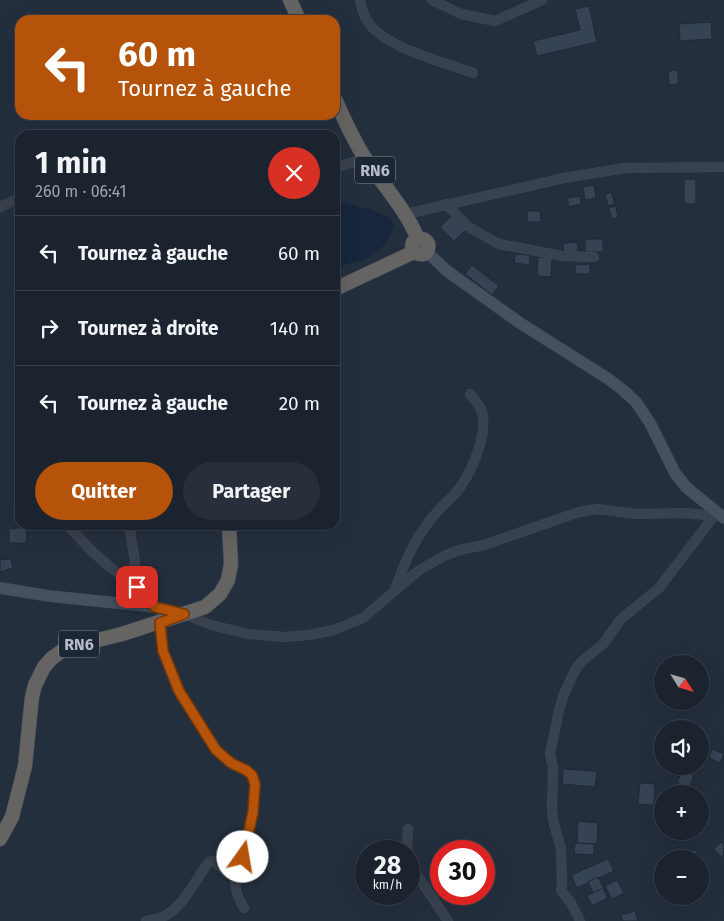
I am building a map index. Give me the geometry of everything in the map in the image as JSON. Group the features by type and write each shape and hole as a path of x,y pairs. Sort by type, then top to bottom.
{"highway":[{"path":"290,0 297,15"},
{"name":"RN6","path":"340,110 365,158 406,214 419,248"},
{"path":"340,287 419,248"},
{"name":"RN6","path":"0,839 9,825 25,766 32,697 35,685 44,667 52,658 66,648 160,623 205,607 220,594 228,580 231,564 228,530"}],"main road":[{"path":"419,248 520,323 623,390 636,402 650,423 675,473 686,487 719,516"},
{"path":"0,588 58,597 155,607 184,614"}],"street":[{"path":"360,0 366,19 383,37 421,55 473,73"},
{"path":"432,0 461,14 495,21 542,0"},
{"path":"340,166 365,158"},
{"path":"406,214 564,178 625,168 724,167"},
{"path":"0,207 15,200"},
{"path":"446,204 467,226 499,244 562,256 594,257"},
{"path":"395,590 404,565 415,543 438,510 454,495 467,476 476,455 482,436 483,416 478,402 470,394"},
{"path":"184,614 212,625 248,634 284,637 309,635 334,630 357,622 370,614 418,571 444,556 459,550 484,545 588,510 598,509 636,514 687,513 719,516"},
{"path":"580,921 571,903 561,890 561,849 552,810 553,776 550,754 559,710 575,670 603,644 620,619 659,588 719,516"},
{"path":"72,530 112,569 130,581 155,607"},
{"path":"130,530 135,562 130,581"},
{"path":"160,623 163,651 179,691 216,750 231,763 252,775 255,784 253,812 243,857 236,872 235,882 236,896 244,908"},
{"path":"407,840 408,829"},
{"path":"146,921 166,916 174,911 209,862 214,861 228,873 236,872"},
{"path":"420,879 448,921"}],"water":[{"path":"340,201 371,209 390,218 394,226 386,244 364,260 340,266"}],"building":[{"path":"589,6 597,42 537,56 533,41 580,30 575,9"},
{"path":"711,22 712,39 680,41 679,24"},
{"path":"678,70 678,84 669,85 668,71"},
{"path":"684,179 696,179 696,204 684,204"},
{"path":"594,185 596,198 585,200 583,187"},
{"path":"611,192 615,204 608,206 605,194"},
{"path":"580,196 581,204 569,207 567,198"},
{"path":"616,206 618,218 612,219 609,208"},
{"path":"527,211 540,211 541,222 528,222"},
{"path":"452,215 466,230 454,241 440,227"},
{"path":"585,239 603,239 603,252 585,252"},
{"path":"577,242 578,251 564,253 563,243"},
{"path":"515,254 530,255 529,265 514,263"},
{"path":"538,257 552,258 551,277 537,276"},
{"path":"590,264 590,274 576,274 575,265"},
{"path":"472,265 499,286 492,295 465,274"},
{"path":"9,529 27,530 26,543 9,543"},
{"path":"11,559 13,568 0,572 0,560"},
{"path":"712,749 724,754 720,763 709,758"},
{"path":"563,769 597,771 595,787 562,784"},
{"path":"680,775 694,775 690,785 677,783"},
{"path":"640,783 655,784 654,805 638,804"},
{"path":"578,821 598,823 597,844 577,843"},
{"path":"721,842 724,846 723,858 714,849"},
{"path":"575,843 594,844 594,855 574,854"},
{"path":"608,859 614,871 577,888 571,875"},
{"path":"598,877 605,891 595,896 588,882"},
{"path":"617,880 624,893 612,899 605,886"},
{"path":"603,888 608,898 592,906 587,896"},
{"path":"635,911 638,921 623,921 621,915"}],"route":[{"path":"137,587 155,607 184,614 160,623 163,651 171,674 179,691 216,750 231,763 252,775 255,784 253,812 243,857"}]}
